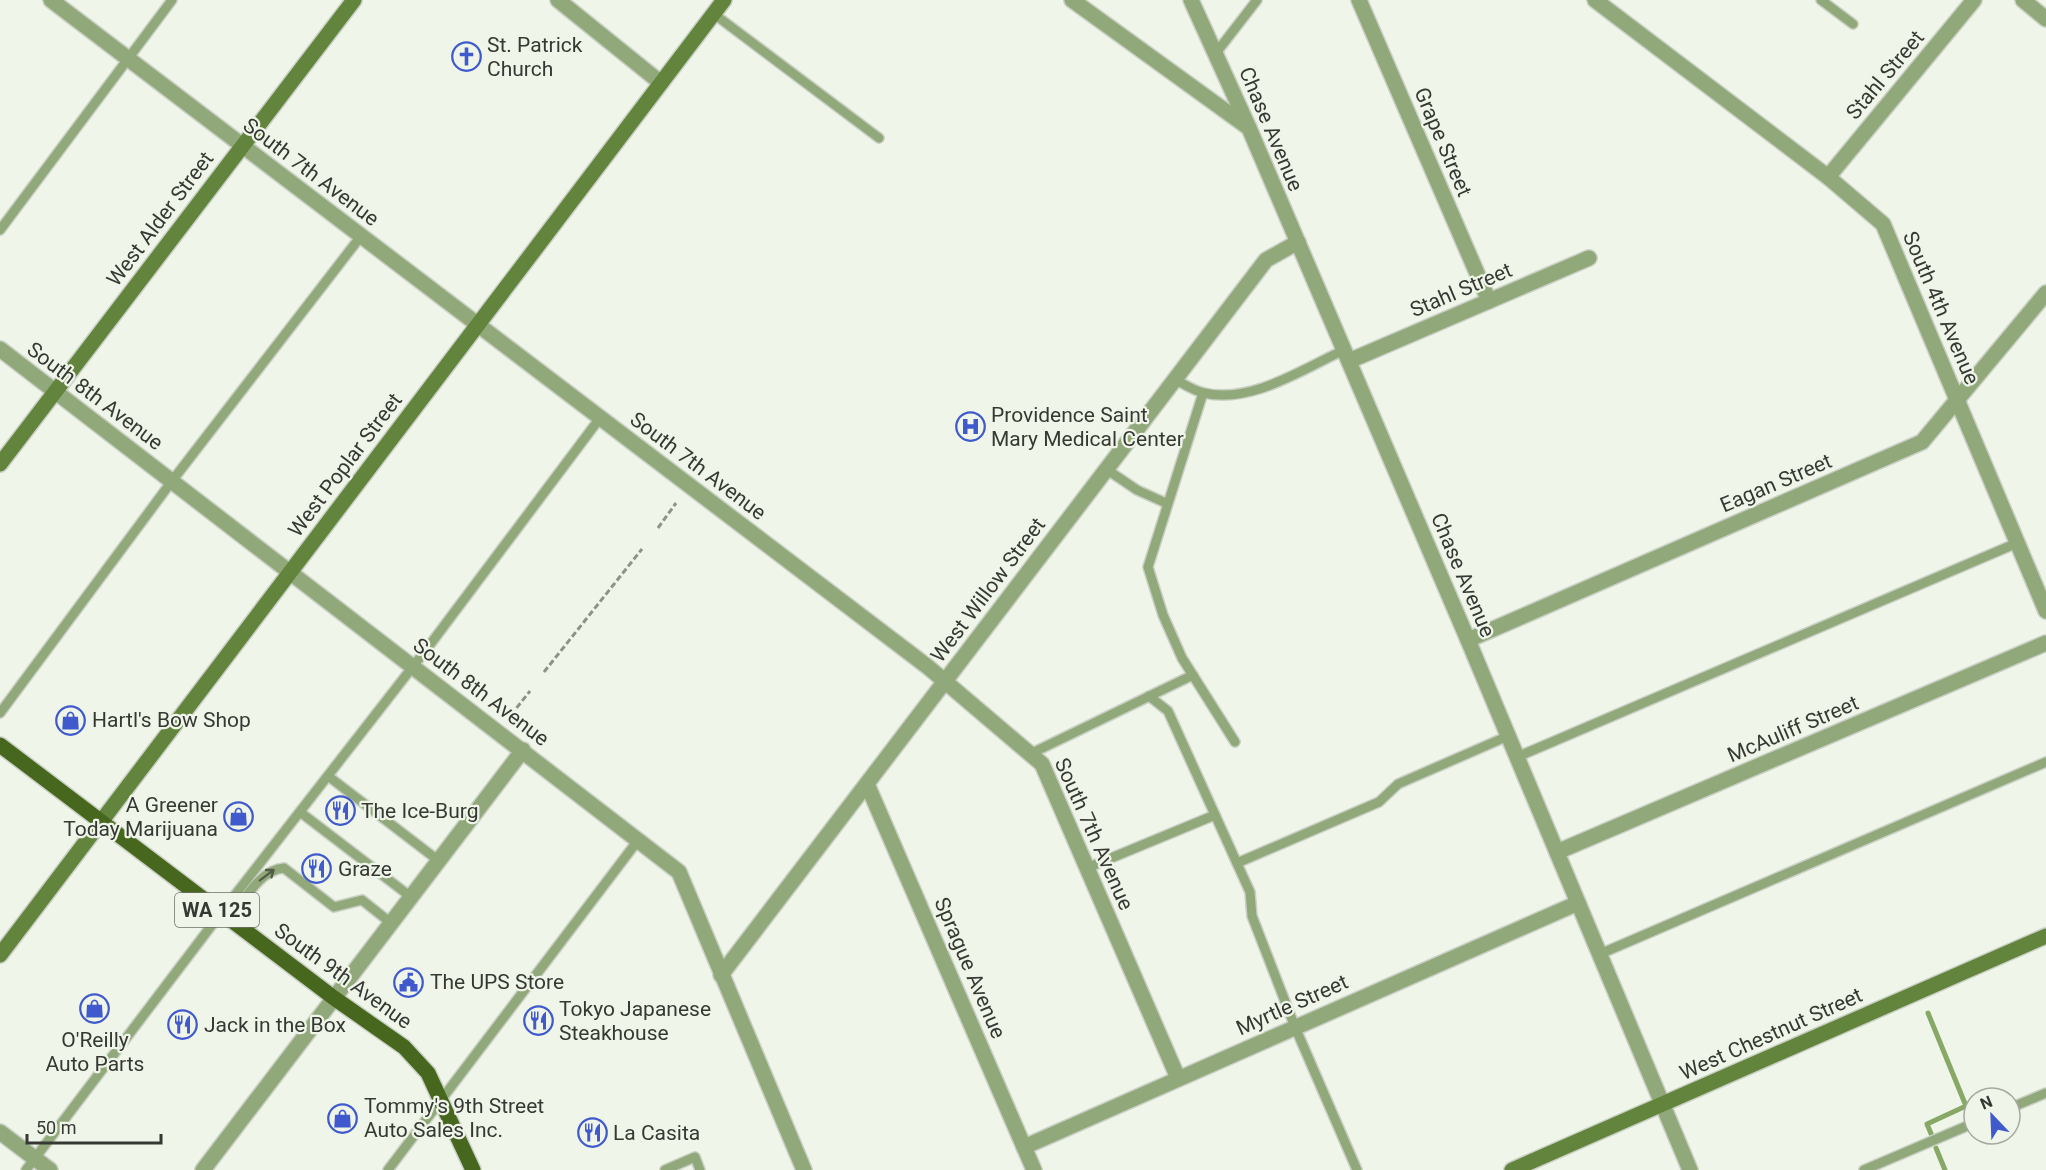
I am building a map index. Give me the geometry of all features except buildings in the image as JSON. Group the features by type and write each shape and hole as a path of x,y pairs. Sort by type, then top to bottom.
{"main road":[{"name":"West Alder Street","path":"0,464 354,0"},
{"name":"West Poplar Street","path":"0,955 724,0"},
{"name":"South 9th Avenue","path":"0,745 334,998 404,1047 428,1073 473,1170"},
{"name":"West Chestnut Street","path":"1512,1170 2046,936"}],"street":[{"name":"South 7th Avenue","path":"51,0 945,681 1042,764 1178,1078"},
{"path":"558,0 661,82"},
{"name":"Chase Avenue","path":"1191,0 1298,242 1468,639 1690,1170"},
{"name":"Grape Street","path":"1359,0 1489,301"},
{"name":"South 4th Avenue","path":"1595,0 1828,177 1883,224 2046,611"},
{"name":"Stahl Street","path":"1828,177 1974,0"},
{"path":"2023,0 2046,19"},
{"path":"1078,2 1248,128"},
{"name":"West Willow Street","path":"721,975 1266,260 1298,242"},
{"name":"Stahl Street","path":"1346,356 1489,301 1589,258"},
{"name":"Eagan Street","path":"1468,639 1922,442 2046,294"},
{"name":"South 8th Avenue","path":"0,350 414,666 679,872 804,1170"},
{"name":"McAuliff Street","path":"1557,852 2046,643"},
{"path":"203,1170 523,750"},
{"name":"Sprague Avenue","path":"867,784 1034,1170"},
{"name":"Myrtle Street","path":"1024,1147 1578,903"},
{"path":"0,1132 30,1164 50,1170"}],"lane":[{"path":"0,230 172,0"},
{"path":"1216,53 1257,0"},
{"path":"1821,0 1853,24"},
{"path":"714,14 879,138"},
{"path":"0,713 172,481 361,236"},
{"path":"1174,379 1203,393 1232,395 1254,390 1346,356"},
{"path":"1203,393 1166,503 1148,567 1163,615 1182,658 1235,741"},
{"path":"30,1164 225,916 300,812 414,666 600,418"},
{"path":"1106,469 1137,490 1166,503"},
{"path":"1517,757 2017,543"},
{"path":"1030,754 1193,675"},
{"path":"1149,696 1168,711 1250,892 1252,916 1294,1027 1357,1170"},
{"path":"1237,863 1379,802 1398,784 1509,736"},
{"path":"1600,954 2046,762"},
{"path":"328,776 439,861"},
{"path":"300,812 411,897"},
{"path":"1087,868 1215,814"},
{"path":"388,1170 639,839"},
{"path":"225,916 262,876 275,868 284,868 334,907 362,900 391,923"},
{"path":"2022,1103 2046,1093"},
{"path":"1864,1170 1962,1129"},
{"path":"665,1170 694,1157 700,1170"}],"path":[{"path":"658,528 676,503"},
{"path":"544,672 642,549"},
{"path":"512,716 530,691"}],"waterway":[{"path":"1928,1013 1966,1106 1927,1124 1932,1136"},
{"path":"1936,1148 1945,1170"}],"place":[{"name":"St. Patrick Church","path":"466,57"},
{"name":"Providence Saint Mary Medical Center","path":"970,427"},
{"name":"Hartl's Bow Shop","path":"71,720"},
{"name":"The Ice-Burg","path":"340,811"},
{"name":"A Greener Today Marijuana","path":"239,817"},
{"name":"Graze","path":"317,869"},
{"name":"The UPS Store","path":"409,982"},
{"name":"O'Reilly Auto Parts","path":"95,1009"},
{"name":"Tokyo Japanese Steakhouse","path":"538,1021"},
{"name":"Jack in the Box","path":"183,1025"},
{"name":"Tommy's 9th Street Auto Sales Inc.","path":"343,1118"},
{"name":"La Casita","path":"592,1133"}]}
